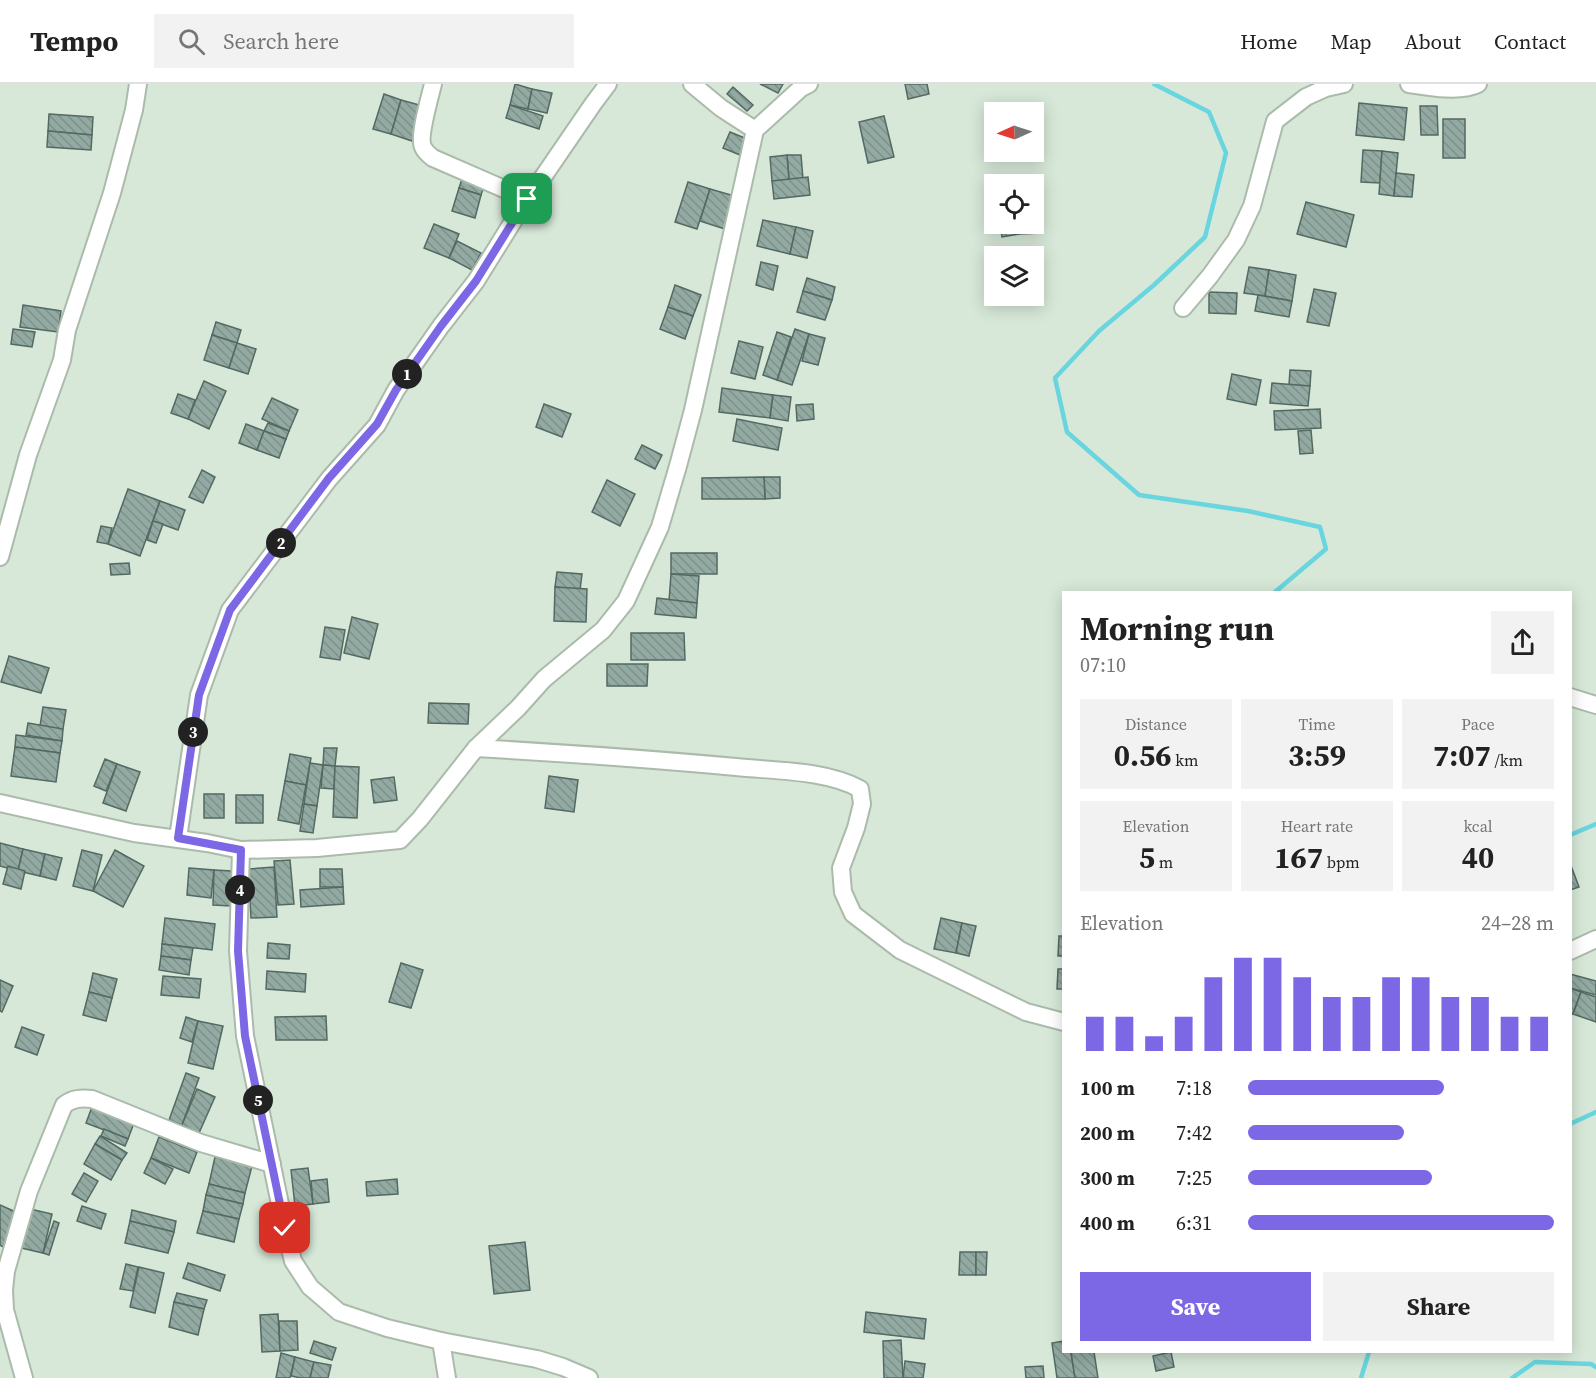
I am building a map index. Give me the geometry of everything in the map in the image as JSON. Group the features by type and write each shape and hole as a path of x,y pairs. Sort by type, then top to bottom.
{"street":[{"path":"127,84 134,110"},
{"path":"0,557 28,455 62,360 67,330 112,193 134,110 138,84"},
{"path":"433,84 422,135 421,145 426,153 527,199"},
{"path":"178,838 199,695 230,610 329,478 377,424 396,390 476,281 527,199 608,84"},
{"path":"692,84 721,108 755,130"},
{"path":"0,803 134,832 241,850 318,848 400,840 420,819 476,748 518,708 544,679 603,630 626,601 660,527 693,410 755,130 801,88 809,84"},
{"path":"1183,308 1236,240 1252,206 1275,121 1306,97 1326,88 1344,84"},
{"path":"1409,84 1471,88 1478,84"},
{"path":"1572,699 1596,705"},
{"path":"476,748 645,759 808,774 847,782 860,789 862,804 841,868 843,892 853,914 900,950 1026,1012 1062,1021"},
{"path":"241,850 238,951 245,1036 293,1261 310,1287 339,1312 387,1328 441,1341 537,1359 563,1366 589,1378"},
{"path":"1572,950 1596,939"},
{"path":"24,1378 5,1310 6,1271 29,1191 64,1105 81,1098 92,1099 201,1143 272,1164"},
{"path":"441,1341 447,1378"}],"building":[{"path":"515,84 532,89 528,109 510,105"},
{"path":"760,84 783,84 778,93"},
{"path":"905,84 927,84 929,94 908,99"},
{"path":"733,87 753,105 747,111 727,94"},
{"path":"532,89 552,93 547,113 528,109"},
{"path":"384,94 401,100 391,134 373,129"},
{"path":"401,100 423,106 412,141 391,134"},
{"path":"1359,103 1407,108 1404,140 1356,135"},
{"path":"510,105 543,116 539,129 506,118"},
{"path":"1420,106 1437,106 1438,135 1421,135"},
{"path":"49,114 93,117 92,135 48,131"},
{"path":"884,116 894,157 868,163 859,122"},
{"path":"1443,119 1465,119 1465,158 1443,158"},
{"path":"48,131 92,135 91,150 47,147"},
{"path":"730,132 747,139 740,155 723,148"},
{"path":"1363,150 1382,151 1380,183 1361,182"},
{"path":"1382,151 1398,153 1394,196 1379,194"},
{"path":"787,155 801,155 803,179 789,180"},
{"path":"787,155 789,180 772,181 770,157"},
{"path":"1396,173 1414,175 1412,197 1394,196"},
{"path":"808,177 810,195 774,199 772,181"},
{"path":"462,179 484,186 481,195 459,188"},
{"path":"688,182 710,189 697,229 675,222"},
{"path":"459,188 481,195 475,218 452,211"},
{"path":"710,189 738,197 728,230 700,221"},
{"path":"1306,202 1354,215 1346,247 1297,234"},
{"path":"763,220 796,227 790,254 757,246"},
{"path":"434,224 459,234 449,258 424,248"},
{"path":"796,227 813,231 807,258 790,254"},
{"path":"1002,234 1019,234 1002,237"},
{"path":"457,241 481,253 472,270 449,258"},
{"path":"761,262 778,266 773,290 756,285"},
{"path":"1249,267 1269,270 1265,296 1244,293"},
{"path":"1269,270 1296,275 1292,301 1265,296"},
{"path":"807,278 835,287 832,300 803,291"},
{"path":"675,285 701,295 693,316 668,307"},
{"path":"1314,289 1336,293 1329,326 1307,322"},
{"path":"803,291 832,300 825,320 797,312"},
{"path":"1209,292 1237,293 1236,314 1209,313"},
{"path":"1258,295 1292,301 1289,317 1255,311"},
{"path":"23,305 61,311 58,332 20,327"},
{"path":"668,307 693,316 685,339 660,329"},
{"path":"216,322 241,330 237,343 212,335"},
{"path":"13,329 35,332 32,347 11,344"},
{"path":"795,329 809,334 792,385 777,380"},
{"path":"777,332 791,337 777,380 763,375"},
{"path":"809,334 825,338 818,365 802,361"},
{"path":"212,335 237,343 229,368 204,360"},
{"path":"739,341 763,347 755,379 731,373"},
{"path":"237,343 256,349 248,374 229,368"},
{"path":"1290,370 1311,371 1310,386 1289,385"},
{"path":"1232,374 1261,380 1256,405 1227,399"},
{"path":"204,381 226,391 209,429 188,419"},
{"path":"1272,383 1310,386 1308,406 1270,403"},
{"path":"722,388 773,395 770,418 719,412"},
{"path":"178,394 195,400 188,419 171,413"},
{"path":"773,395 791,397 788,421 770,418"},
{"path":"272,398 298,410 289,431 262,419"},
{"path":"544,404 571,414 562,437 536,427"},
{"path":"813,404 814,419 797,421 796,405"},
{"path":"1320,409 1321,428 1275,430 1274,411"},
{"path":"737,419 782,428 778,450 733,441"},
{"path":"268,423 289,431 286,439 264,431"},
{"path":"246,424 264,431 257,450 239,443"},
{"path":"1311,430 1313,453 1300,454 1298,431"},
{"path":"264,431 286,439 279,458 257,450"},
{"path":"642,445 662,455 655,469 635,459"},
{"path":"202,470 215,477 203,503 189,497"},
{"path":"764,477 780,477 780,498 765,499"},
{"path":"764,477 765,499 702,499 702,478"},
{"path":"607,480 635,494 620,526 592,512"},
{"path":"128,489 160,501 140,556 108,544"},
{"path":"160,501 185,510 178,530 153,521"},
{"path":"153,521 163,524 156,543 147,540"},
{"path":"101,526 112,528 108,544 97,542"},
{"path":"671,553 717,553 717,574 671,574"},
{"path":"129,563 130,574 111,575 110,564"},
{"path":"557,572 582,574 580,590 555,587"},
{"path":"671,574 699,576 697,603 669,601"},
{"path":"555,587 587,589 586,622 554,621"},
{"path":"657,598 697,603 696,618 655,614"},
{"path":"352,617 378,624 369,659 344,653"},
{"path":"325,627 345,630 340,660 320,657"},
{"path":"631,633 684,633 685,660 631,660"},
{"path":"9,656 49,668 41,693 1,682"},
{"path":"607,664 648,664 647,686 607,686"},
{"path":"429,703 469,704 468,724 428,723"},
{"path":"43,707 66,710 63,729 40,726"},
{"path":"28,723 63,729 62,741 26,735"},
{"path":"16,735 62,741 60,753 15,747"},
{"path":"15,747 60,753 56,782 11,776"},
{"path":"324,748 337,748 335,766 323,765"},
{"path":"290,754 311,758 306,785 285,781"},
{"path":"105,759 117,764 106,791 94,786"},
{"path":"310,763 323,765 317,806 304,804"},
{"path":"117,764 140,772 126,811 103,803"},
{"path":"323,765 335,766 334,789 321,788"},
{"path":"335,766 359,767 357,818 333,817"},
{"path":"549,776 578,780 574,812 545,808"},
{"path":"394,777 397,800 374,803 371,780"},
{"path":"285,781 306,785 299,824 278,820"},
{"path":"204,794 224,794 224,818 204,818"},
{"path":"236,795 263,795 263,823 236,823"},
{"path":"304,804 317,806 313,833 300,831"},
{"path":"0,843 23,849 18,871 0,866"},
{"path":"23,849 45,854 40,876 18,871"},
{"path":"82,850 102,855 93,891 73,886"},
{"path":"115,850 144,866 123,907 93,891"},
{"path":"45,854 62,858 56,880 40,876"},
{"path":"290,860 294,904 278,905 274,861"},
{"path":"8,866 25,871 21,889 3,884"},
{"path":"274,867 277,917 251,918 248,869"},
{"path":"189,868 214,870 211,898 187,895"},
{"path":"1572,868 1579,887 1572,889"},
{"path":"320,869 342,869 343,887 320,887"},
{"path":"214,870 232,871 231,906 213,905"},
{"path":"343,887 344,904 301,907 300,890"},
{"path":"165,918 215,924 212,950 162,944"},
{"path":"941,918 962,923 956,953 934,949"},
{"path":"962,923 976,926 969,956 956,953"},
{"path":"1059,936 1062,936 1062,956 1058,956"},
{"path":"268,943 290,945 289,959 267,958"},
{"path":"162,944 193,948 191,960 161,956"},
{"path":"161,956 191,960 189,975 159,970"},
{"path":"401,963 423,970 411,1008 389,1002"},
{"path":"1058,969 1062,969 1062,989 1057,989"},
{"path":"267,971 306,974 305,992 266,989"},
{"path":"93,973 117,979 112,998 89,992"},
{"path":"1572,975 1596,981 1596,995 1572,989"},
{"path":"163,976 201,979 199,998 161,995"},
{"path":"0,980 13,986 2,1012 0,1011"},
{"path":"1572,989 1581,992 1572,1014"},
{"path":"89,992 112,998 106,1021 83,1015"},
{"path":"1581,992 1596,997 1596,1022 1573,1014"},
{"path":"326,1016 327,1040 276,1040 275,1017"},
{"path":"186,1017 198,1021 192,1042 180,1038"},
{"path":"198,1021 223,1026 213,1069 188,1063"},
{"path":"22,1027 44,1035 37,1055 15,1047"},
{"path":"186,1073 199,1078 182,1125 169,1120"},
{"path":"197,1089 215,1097 199,1133 182,1125"},
{"path":"92,1107 134,1123 128,1139 86,1123"},
{"path":"104,1129 128,1139 125,1146 101,1136"},
{"path":"100,1136 127,1153 122,1160 95,1144"},
{"path":"159,1137 197,1152 189,1173 151,1158"},
{"path":"95,1144 122,1160 111,1180 84,1164"},
{"path":"215,1157 252,1166 245,1193 209,1184"},
{"path":"151,1158 173,1169 165,1184 144,1173"},
{"path":"308,1168 313,1204 295,1206 291,1170"},
{"path":"84,1173 98,1181 86,1202 72,1194"},
{"path":"327,1179 329,1202 313,1204 311,1181"},
{"path":"397,1179 398,1194 367,1196 366,1182"},
{"path":"209,1184 245,1193 243,1204 206,1195"},
{"path":"206,1195 243,1204 239,1219 203,1211"},
{"path":"0,1205 18,1213 3,1247 0,1245"},
{"path":"82,1206 106,1214 101,1229 77,1221"},
{"path":"30,1209 52,1214 43,1253 21,1248"},
{"path":"132,1210 176,1221 174,1232 130,1221"},
{"path":"203,1211 239,1219 234,1242 197,1233"},
{"path":"54,1221 59,1223 49,1255 43,1253"},
{"path":"130,1221 174,1232 168,1253 125,1243"},
{"path":"525,1242 530,1290 494,1294 489,1246"},
{"path":"960,1252 976,1252 976,1275 959,1275"},
{"path":"976,1252 987,1252 986,1275 976,1275"},
{"path":"188,1263 225,1275 220,1291 183,1278"},
{"path":"126,1264 138,1267 133,1291 120,1289"},
{"path":"139,1267 164,1273 155,1313 130,1307"},
{"path":"177,1293 207,1300 204,1309 174,1302"},
{"path":"174,1302 204,1309 198,1335 169,1327"},
{"path":"866,1312 926,1319 924,1339 864,1332"},
{"path":"278,1314 280,1351 262,1352 260,1315"},
{"path":"279,1321 297,1321 298,1350 280,1351"},
{"path":"901,1340 903,1378 884,1378 883,1341"},
{"path":"314,1341 336,1348 332,1360 310,1353"},
{"path":"1062,1341 1062,1353 1071,1353 1075,1378 1057,1378 1052,1343"},
{"path":"281,1353 295,1357 290,1378 276,1378"},
{"path":"1071,1353 1094,1353 1098,1378 1075,1378"},
{"path":"1171,1353 1174,1367 1156,1371 1153,1356"},
{"path":"295,1357 314,1362 310,1378 291,1376"},
{"path":"905,1361 925,1364 923,1378 903,1378"},
{"path":"314,1362 331,1365 328,1378 310,1378"},
{"path":"1043,1366 1044,1378 1026,1378 1025,1367"}],"waterway":[{"path":"1154,84 1209,112 1226,153 1205,237 1154,285 1099,331 1055,378 1067,432 1139,495 1248,511 1320,527 1326,549 1276,591"},
{"path":"1572,834 1596,824"},
{"path":"1572,1123 1596,1112"},
{"path":"1361,1378 1369,1353"},
{"path":"1512,1378 1535,1362 1591,1364 1596,1367"}],"route":[{"path":"285,1228 245,1036 238,951 241,850 178,838 199,695 230,610 329,478 377,424 396,390 476,281 527,199"}]}
